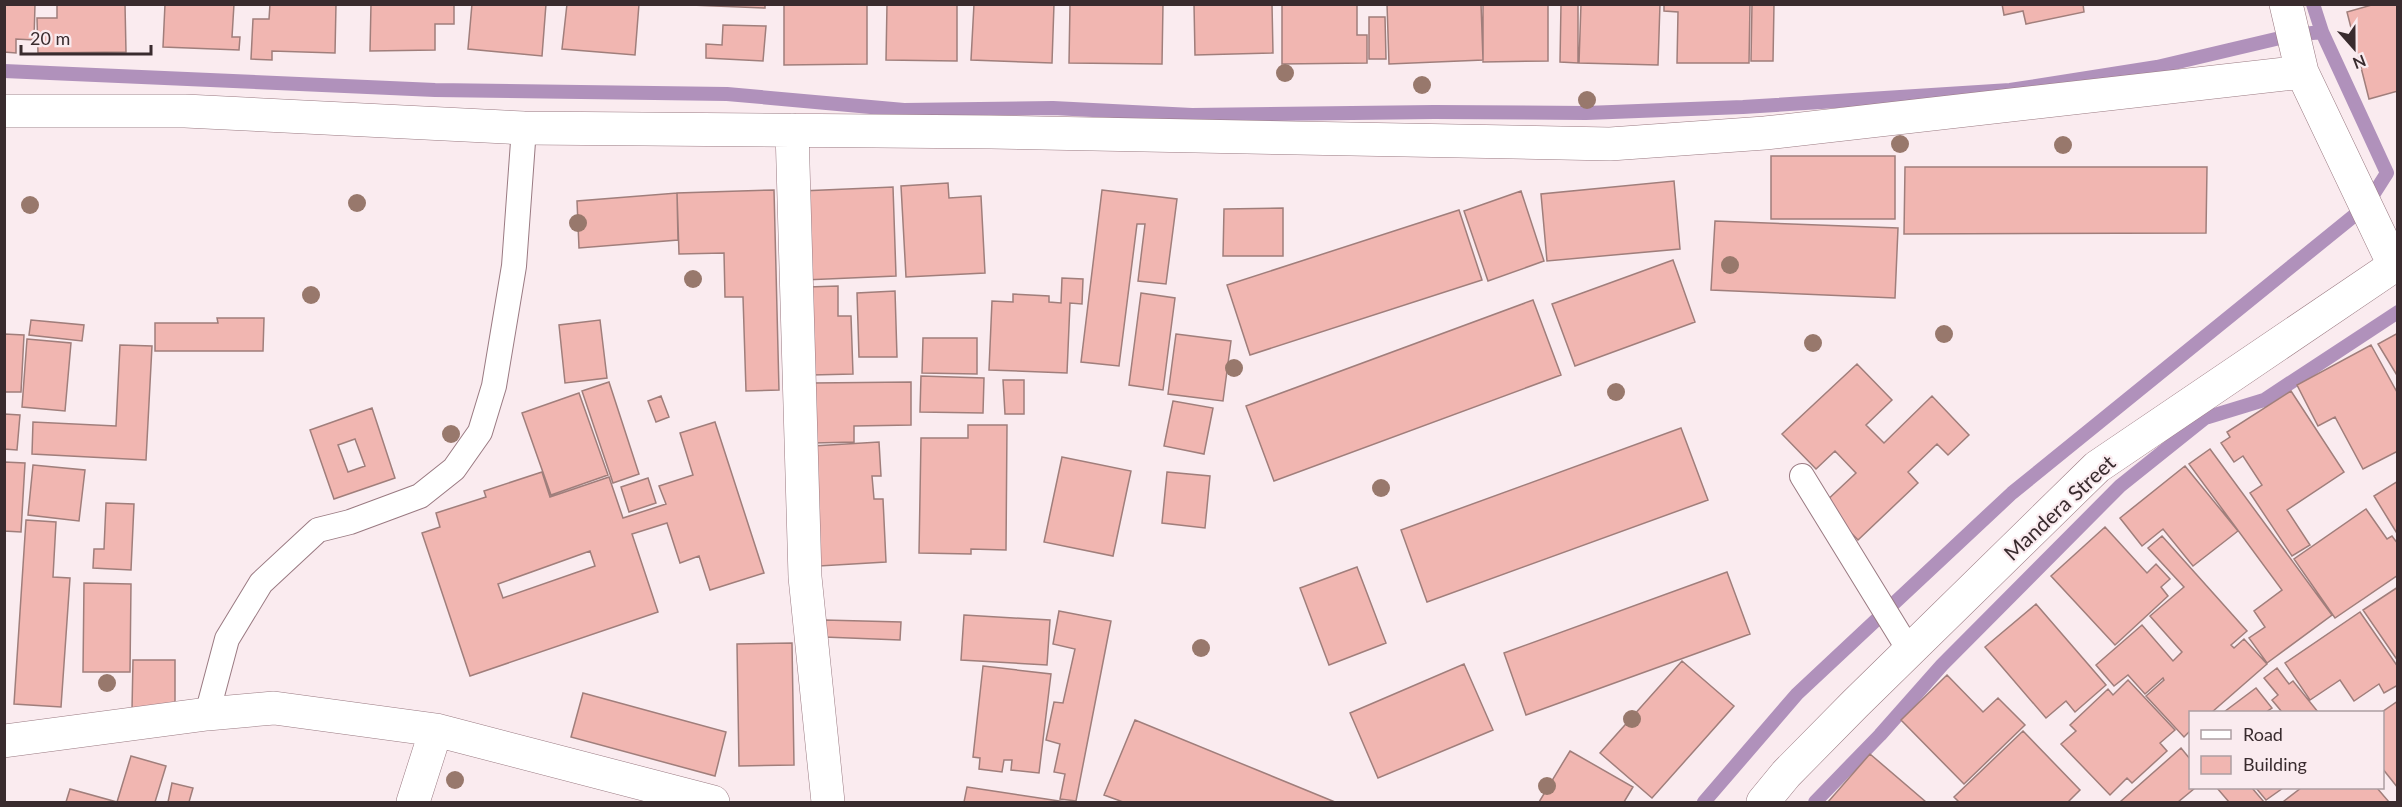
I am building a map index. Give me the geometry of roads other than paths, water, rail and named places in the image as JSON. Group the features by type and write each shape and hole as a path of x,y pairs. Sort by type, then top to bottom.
{"street":[{"path":"2286,4 2302,72 2396,264"},
{"path":"4,111 185,111 524,128 991,132 1611,144 1764,133 2302,72"},
{"path":"792,130 805,577 828,802"},
{"name":"Mandera Street","path":"1764,802 1786,774 2097,467 2396,264"},
{"path":"4,741 207,714 274,708 436,730 713,802"},
{"path":"413,802 436,730"}],"lane":[{"path":"207,714 227,639 261,583 318,530 350,522 420,496 454,469 480,432 494,386 514,266 524,128"},
{"path":"1802,476 1910,650"}],"waterway":[{"path":"1704,802 1797,694 2012,493 2366,206 2387,173 2322,32 2313,4"},
{"path":"4,71 435,90 727,94 904,110 1053,108 1192,115 1586,113 1743,107 2010,90 2157,67 2293,35 2322,32"},
{"path":"1815,802 1880,735 1942,665 2120,486 2205,418 2264,400 2398,312"}]}
